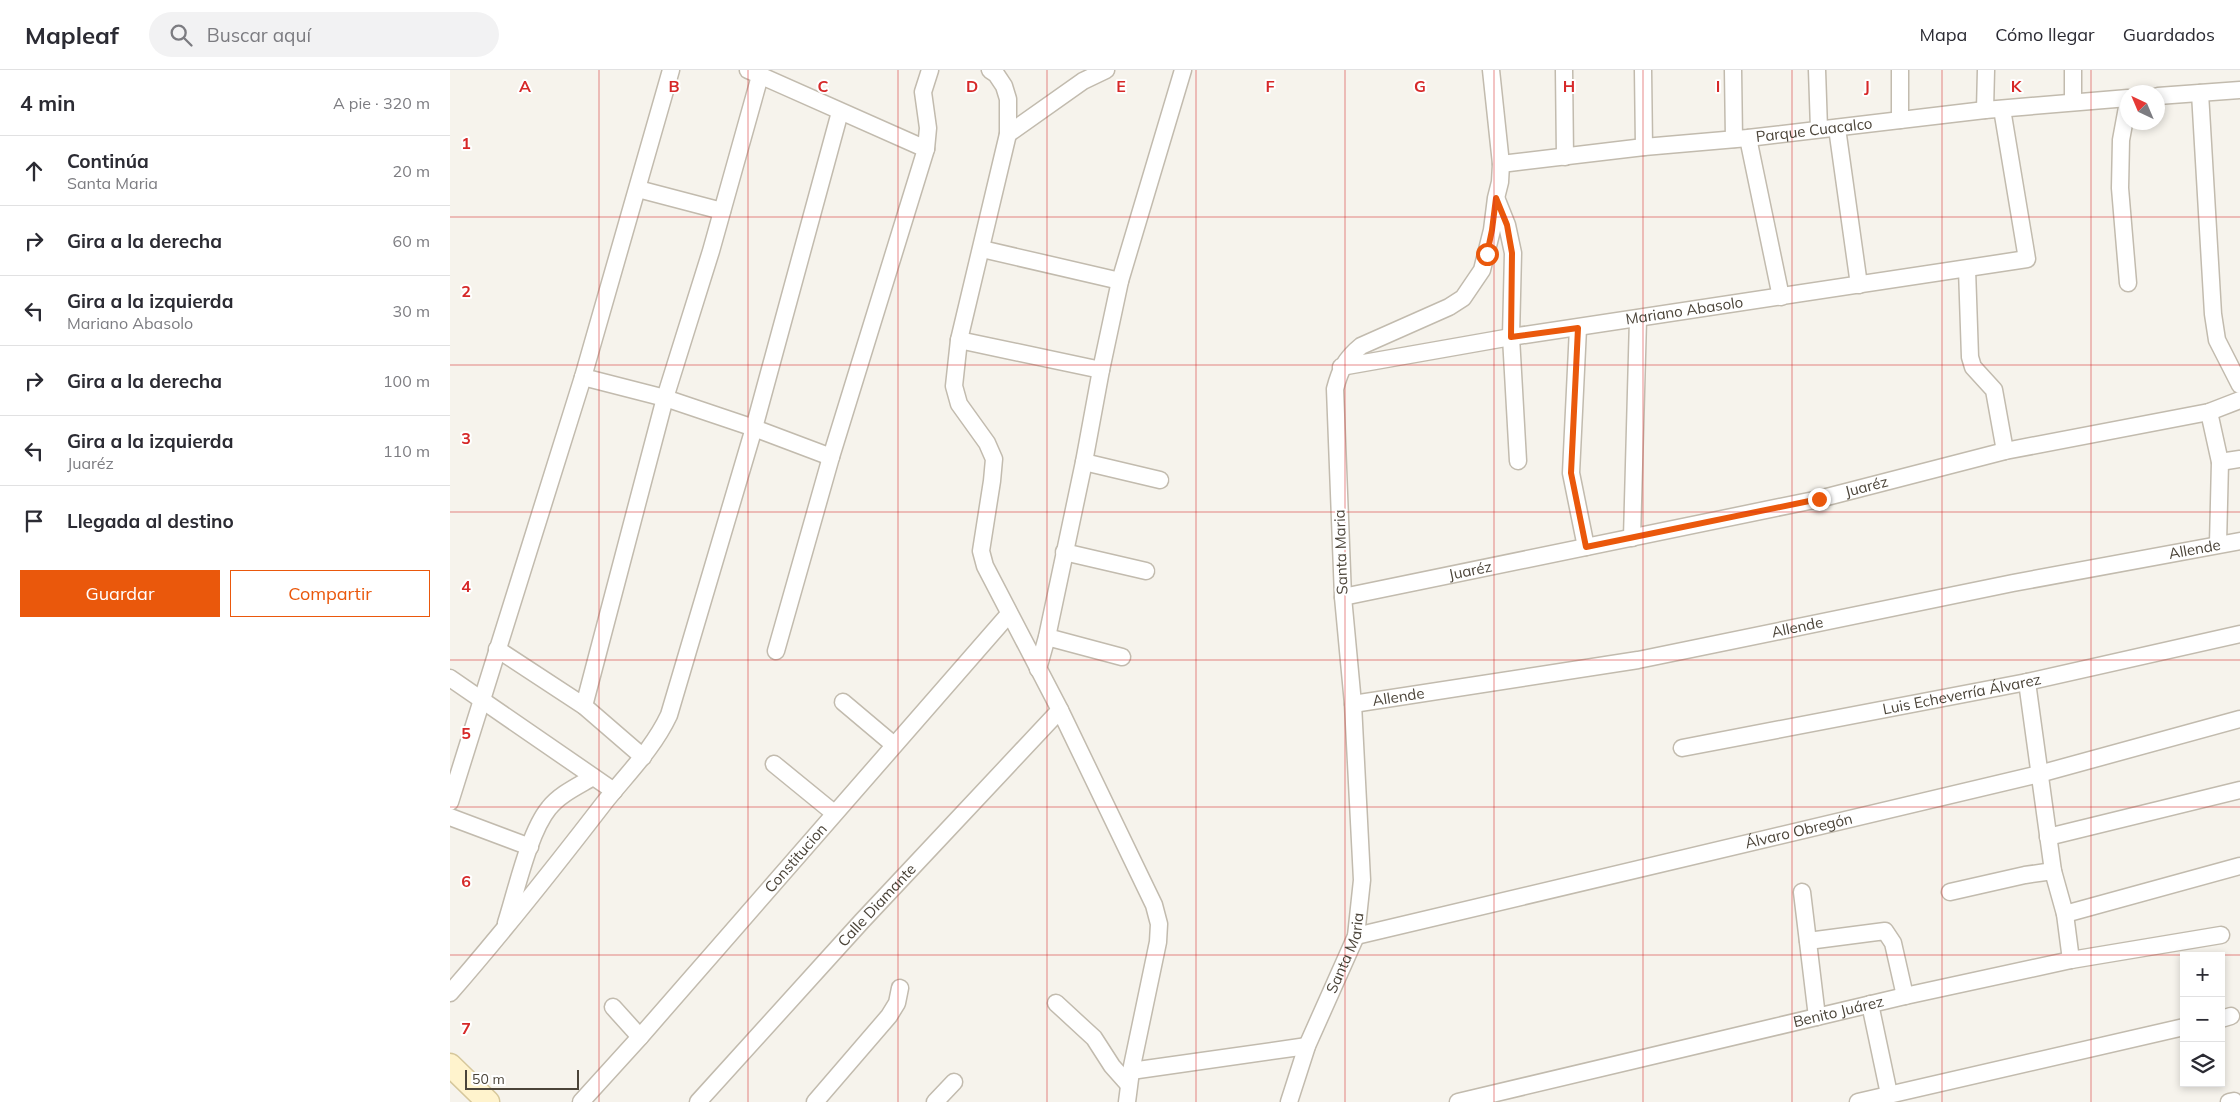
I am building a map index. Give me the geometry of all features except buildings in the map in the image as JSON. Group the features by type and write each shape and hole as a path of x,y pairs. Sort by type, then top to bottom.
{"main road":[{"path":"450,1065 488,1102"}],"street":[{"path":"450,802 583,377 671,70"},
{"path":"776,651 831,457 926,149 928,128 923,92 930,70"},
{"path":"990,70 996,74 1004,86 1008,99 1008,134 959,340 954,386 958,404 987,442 994,459 981,551 985,566 1060,710 1154,905 1158,924 1158,942 1129,1078 1127,1102"},
{"path":"1008,134 1083,81 1106,70"},
{"path":"1038,669 1047,637 1084,462 1120,281 1184,70"},
{"name":"Santa Maria","path":"1289,1102 1307,1046 1356,936 1362,880 1353,704 1343,597 1335,389 1341,367 1350,354 1361,346 1449,307 1463,298 1482,270 1492,230 1501,164 1491,70"},
{"path":"1564,70 1565,157"},
{"path":"1643,70 1644,147"},
{"path":"1732,70 1741,139 1780,298"},
{"path":"1817,70 1818,129"},
{"path":"1900,70 1900,120"},
{"path":"1985,110 1986,70"},
{"path":"2073,70 2073,102"},
{"path":"584,706 665,398 722,210 754,73 926,149"},
{"path":"2165,96 2240,90"},
{"path":"2200,93 2213,314 2217,340 2240,385"},
{"name":"Parque Cuacalco","path":"1501,164 1644,147 1741,139 1985,110 2073,102 2120,100"},
{"name":"Mariano Abasolo","path":"1341,367 1511,337 1780,298 2027,259 2002,109"},
{"path":"450,992 503,932 643,757 660,735 670,715 754,428 840,112"},
{"path":"1837,128 1859,286"},
{"path":"2123,130 2120,188 2128,283"},
{"path":"638,189 722,210"},
{"path":"1496,198 1507,225 1512,253 1511,337 1518,461"},
{"path":"982,249 1120,281"},
{"path":"1967,269 1970,358 1973,367 1994,390 2005,451"},
{"path":"1632,538 1638,319"},
{"path":"1578,328 1571,473 1586,547"},
{"path":"959,340 1101,370"},
{"path":"583,377 665,398 754,428 831,457"},
{"name":"Juaréz","path":"1343,597 1819,499 2005,451 2209,412 2240,400"},
{"path":"2209,412 2220,462 2218,544"},
{"path":"2220,462 2240,458"},
{"path":"1084,462 1160,480"},
{"name":"Allende","path":"1353,704 1638,660 2013,583 2240,540"},
{"path":"1064,552 1146,570"},
{"name":"Constitucion","path":"581,1102 1009,614"},
{"name":"Luis Echeverría Álvarez","path":"1682,748 2027,682 2240,634"},
{"path":"1047,637 1122,657"},
{"path":"498,649 584,706 643,757"},
{"path":"450,678 614,791"},
{"path":"2027,682 2053,871 2065,914 2071,960"},
{"path":"843,702 894,745"},
{"name":"Calle Diamante","path":"698,1102 816,970 1060,710"},
{"name":"Álvaro Obregón","path":"1356,936 2039,774 2240,719"},
{"path":"774,764 834,813"},
{"path":"503,932 536,827 549,808 561,797 593,778"},
{"path":"2048,837 2240,790"},
{"path":"450,817 530,847"},
{"path":"2065,914 2240,866"},
{"path":"1950,892 2024,875 2053,871"},
{"path":"1802,892 1817,1016"},
{"path":"1808,941 1885,931 1893,943 1905,996"},
{"name":"Benito Juárez","path":"1458,1102 1905,996 2071,960 2222,935"},
{"path":"815,1102 889,1016 897,1003 900,988"},
{"path":"1056,1003 1094,1038 1112,1066 1129,1078 1307,1046"},
{"path":"1870,1004 1889,1094"},
{"path":"613,1007 640,1037"},
{"path":"1858,1102 2180,1028"},
{"path":"935,1102 954,1082"}],"route":[{"path":"1487,254 1496,198 1507,225 1512,253 1511,337 1578,328 1571,473 1586,547 1819,499"}]}
